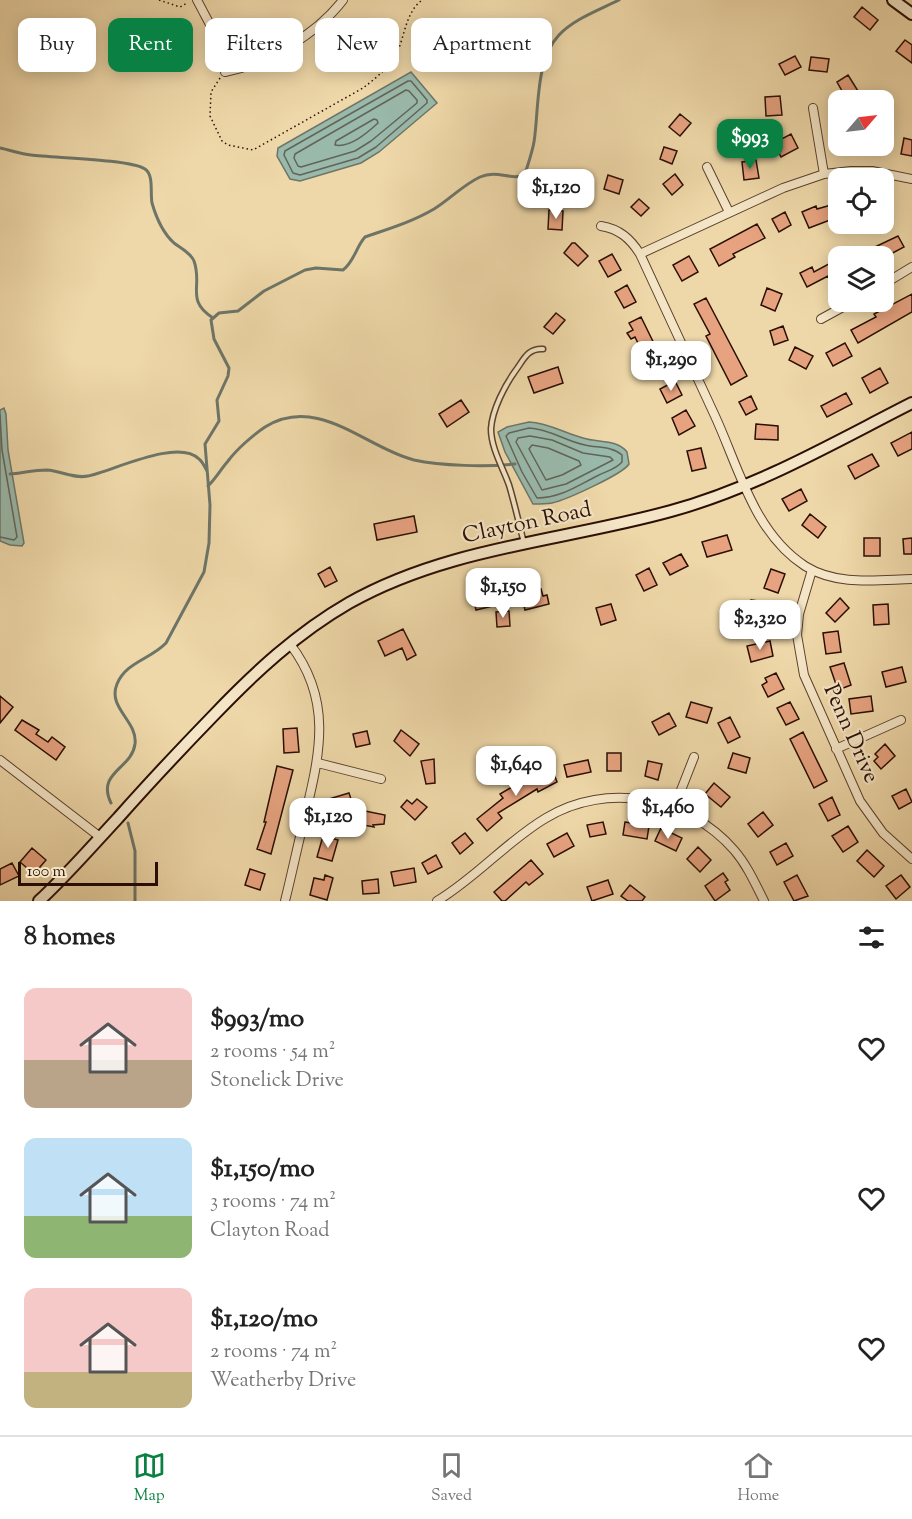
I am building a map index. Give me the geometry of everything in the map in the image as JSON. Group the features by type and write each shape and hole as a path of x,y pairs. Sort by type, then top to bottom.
{"street":[{"path":"197,0 207,18"},
{"path":"303,37 330,17 343,0"},
{"path":"892,0 912,14"},
{"path":"813,108 824,174"},
{"path":"707,167 729,212"},
{"path":"640,254 783,188 824,174 873,171 912,179"},
{"path":"601,226 610,227 627,237 640,254 720,428 744,487 775,539 784,549 812,570 840,579 912,579"},
{"path":"894,278 912,267"},
{"path":"821,319 834,312"},
{"name":"Clayton Road","path":"39,901 245,684 290,644 345,606 393,581 454,560 670,511 744,487 823,450 912,403"},
{"name":"Penn Drive","path":"812,570 799,614 798,645 807,682 860,801 882,833 912,860"},
{"path":"285,901 318,764 320,731 315,696 301,660 290,644"},
{"path":"836,749 901,720"},
{"path":"674,808 694,757"},
{"path":"0,760 100,837"},
{"path":"318,764 381,779"},
{"path":"437,901 473,877 531,827 564,809 591,801 620,798 647,800 674,808 708,826 728,844 748,869 764,901"}],"lane":[{"path":"525,544 492,439 491,428 494,414 514,373 529,352 543,349"}],"path":[{"path":"159,0 180,7 187,3"},
{"path":"225,72 211,93 210,116 222,141 228,146 253,150 375,79 395,56 411,13 416,4 422,0"}],"water":[{"path":"411,72 437,103 379,152 361,163 300,181 290,179 277,156 278,148"},
{"path":"4,408 8,450 24,543 22,546 0,541 0,410"},
{"path":"529,422 543,424 589,440 618,445 627,452 629,464 606,480 569,497 552,503 533,504 505,452 498,432 507,427"}],"building":[{"path":"862,7 878,20 870,30 854,17"},
{"path":"905,40 912,45 912,63 896,51"},
{"path":"795,56 801,67 785,75 779,64"},
{"path":"811,57 829,59 827,72 809,70"},
{"path":"848,75 857,90 842,90 837,82"},
{"path":"780,96 782,115 766,116 765,97"},
{"path":"680,114 691,123 680,136 669,127"},
{"path":"734,121 744,138 732,144 722,127"},
{"path":"791,134 798,148 781,157 774,143"},
{"path":"904,138 912,140 912,156 901,154"},
{"path":"664,147 677,151 672,164 660,159"},
{"path":"756,160 759,178 744,180 742,162"},
{"path":"675,174 683,185 672,195 663,184"},
{"path":"608,175 623,180 619,194 604,189"},
{"path":"585,180 592,192 576,201 569,190"},
{"path":"639,199 649,208 641,216 631,207"},
{"path":"816,206 817,209 828,206 828,221 809,228 802,212"},
{"path":"549,210 563,211 562,230 548,229"},
{"path":"785,212 791,225 779,232 772,219"},
{"path":"757,224 765,238 733,254 735,257 719,266 710,249"},
{"path":"898,236 904,247 894,252 894,246 877,246"},
{"path":"572,243 575,243 588,256 578,266 564,253"},
{"path":"612,254 621,270 608,277 599,261"},
{"path":"689,256 698,272 682,281 673,265"},
{"path":"828,264 828,276 807,287 800,273 812,267 814,272"},
{"path":"627,285 636,302 624,308 615,292"},
{"path":"767,288 782,294 775,311 761,305"},
{"path":"912,294 912,312 858,343 851,330 876,317 874,314 878,312 894,312 894,303"},
{"path":"706,298 747,376 731,385 706,336 710,334 694,304"},
{"path":"556,313 565,320 553,334 544,327"},
{"path":"641,317 666,368 653,375 635,337 631,339 627,333 633,330 629,323"},
{"path":"783,326 788,340 774,345 770,331"},
{"path":"845,343 852,356 833,366 826,353"},
{"path":"795,347 813,356 806,369 789,360"},
{"path":"558,367 563,383 534,393 528,377"},
{"path":"880,368 888,383 870,393 862,378"},
{"path":"675,381 682,395 667,403 660,389"},
{"path":"846,393 852,404 827,417 821,406"},
{"path":"751,396 757,409 746,415 739,402"},
{"path":"461,400 469,412 447,427 439,414"},
{"path":"686,410 695,426 679,435 672,418"},
{"path":"756,424 778,426 778,440 755,439"},
{"path":"912,432 912,449 898,456 891,443"},
{"path":"701,448 706,468 692,471 687,451"},
{"path":"872,454 879,466 855,479 848,466"},
{"path":"801,489 807,501 789,511 782,499"},
{"path":"810,514 826,527 818,538 802,525"},
{"path":"414,516 417,532 377,540 374,524"},
{"path":"727,535 732,550 707,557 702,542"},
{"path":"864,538 880,538 880,556 864,556"},
{"path":"912,538 912,554 904,554 903,539"},
{"path":"681,554 688,566 670,575 663,563"},
{"path":"330,567 337,581 325,587 318,574"},
{"path":"649,568 657,585 644,591 636,575"},
{"path":"771,569 785,574 778,593 764,588"},
{"path":"489,588 493,606 476,610 472,592"},
{"path":"541,589 543,596 547,595 549,604 525,610 521,594"},
{"path":"840,598 849,608 835,622 826,613"},
{"path":"751,600 772,603 769,625 748,622"},
{"path":"611,604 616,620 601,625 596,608"},
{"path":"888,604 889,624 874,625 873,605"},
{"path":"509,611 510,626 497,627 496,612"},
{"path":"403,629 416,655 407,660 402,648 385,656 378,641"},
{"path":"838,631 841,652 826,654 823,633"},
{"path":"770,641 773,656 751,662 747,646"},
{"path":"844,663 851,685 838,690 830,667"},
{"path":"902,667 906,682 886,687 882,672"},
{"path":"776,673 784,689 768,697 762,685 767,682 765,678"},
{"path":"0,696 13,707 0,723"},
{"path":"871,696 873,711 851,714 849,699"},
{"path":"691,702 712,708 707,723 686,717"},
{"path":"790,702 799,719 786,725 777,708"},
{"path":"669,713 676,726 659,735 652,722"},
{"path":"730,717 740,737 728,743 718,723"},
{"path":"22,720 39,730 36,734 48,742 52,737 65,747 56,760 15,730"},
{"path":"297,728 299,752 284,753 283,729"},
{"path":"401,730 419,744 410,756 394,741"},
{"path":"367,731 370,744 356,747 353,734"},
{"path":"803,732 827,781 814,788 790,739"},
{"path":"885,744 895,756 881,769 874,761 878,757 875,754"},
{"path":"607,753 621,753 621,771 607,771"},
{"path":"733,753 750,758 746,773 728,768"},
{"path":"434,759 435,783 426,784 421,761"},
{"path":"588,760 591,772 567,777 564,765"},
{"path":"648,761 662,764 658,780 645,776"},
{"path":"277,766 293,770 271,854 257,849 266,822 264,822"},
{"path":"552,769 557,782 538,792 537,789 498,813 502,818 487,831 477,819 503,798 500,794"},
{"path":"714,783 730,797 721,807 705,794"},
{"path":"906,789 912,802 899,809 892,796"},
{"path":"349,793 353,805 335,813 329,799"},
{"path":"832,797 840,815 828,821 819,804"},
{"path":"417,799 427,807 415,820 401,807 407,800 412,804"},
{"path":"365,811 385,815 384,824 373,825 374,827 363,825"},
{"path":"763,812 773,825 758,837 748,824"},
{"path":"603,822 606,834 590,837 587,825"},
{"path":"625,822 649,826 647,839 623,835"},
{"path":"848,826 858,842 843,852 832,836"},
{"path":"661,828 682,838 676,851 655,841"},
{"path":"465,833 473,843 460,854 452,843"},
{"path":"567,833 574,846 554,857 547,844"},
{"path":"323,836 338,840 332,861 317,857"},
{"path":"786,843 793,856 777,865 770,852"},
{"path":"698,847 711,860 700,872 687,859"},
{"path":"32,848 46,860 34,874 20,862"},
{"path":"867,850 884,866 874,877 857,861"},
{"path":"436,855 442,867 428,874 422,863"},
{"path":"531,860 543,874 529,885 526,882 505,901 502,901 494,892"},
{"path":"12,863 19,876 0,885 0,869"},
{"path":"414,868 416,882 394,886 391,872"},
{"path":"250,869 265,874 260,890 245,885"},
{"path":"723,873 728,880 725,882 730,890 715,901 705,886"},
{"path":"325,875 333,878 327,900 310,895 314,878 324,880"},
{"path":"797,875 808,896 794,901 784,882"},
{"path":"901,875 910,887 896,899 886,886"},
{"path":"378,879 379,893 363,894 362,881"},
{"path":"608,880 613,894 592,901 587,887"},
{"path":"630,885 645,897 642,901 628,901 621,896"}],"waterway":[{"path":"111,803 108,784 111,777 128,759 135,744 132,728 116,700 117,684 126,671 166,643 204,572 209,543 210,505 205,444 219,421 217,400 228,376 229,368 214,339 211,320 219,313 238,311 264,291 305,270 316,268 343,270 350,263 365,237 426,214 480,177 493,174 515,177 525,174 534,142 539,86 551,46 559,35 572,24 619,0"},
{"path":"0,148 31,155 124,163 145,169 150,175 152,203 163,230 174,243 193,258 197,278 197,299 199,305 213,318"},
{"path":"208,486 245,442 260,430 285,418 304,417 323,420 414,460 437,464 515,464"},
{"path":"10,474 47,470 88,476 145,458 176,452 189,453 199,459 207,471"},
{"path":"128,823 135,851 135,901"}]}
